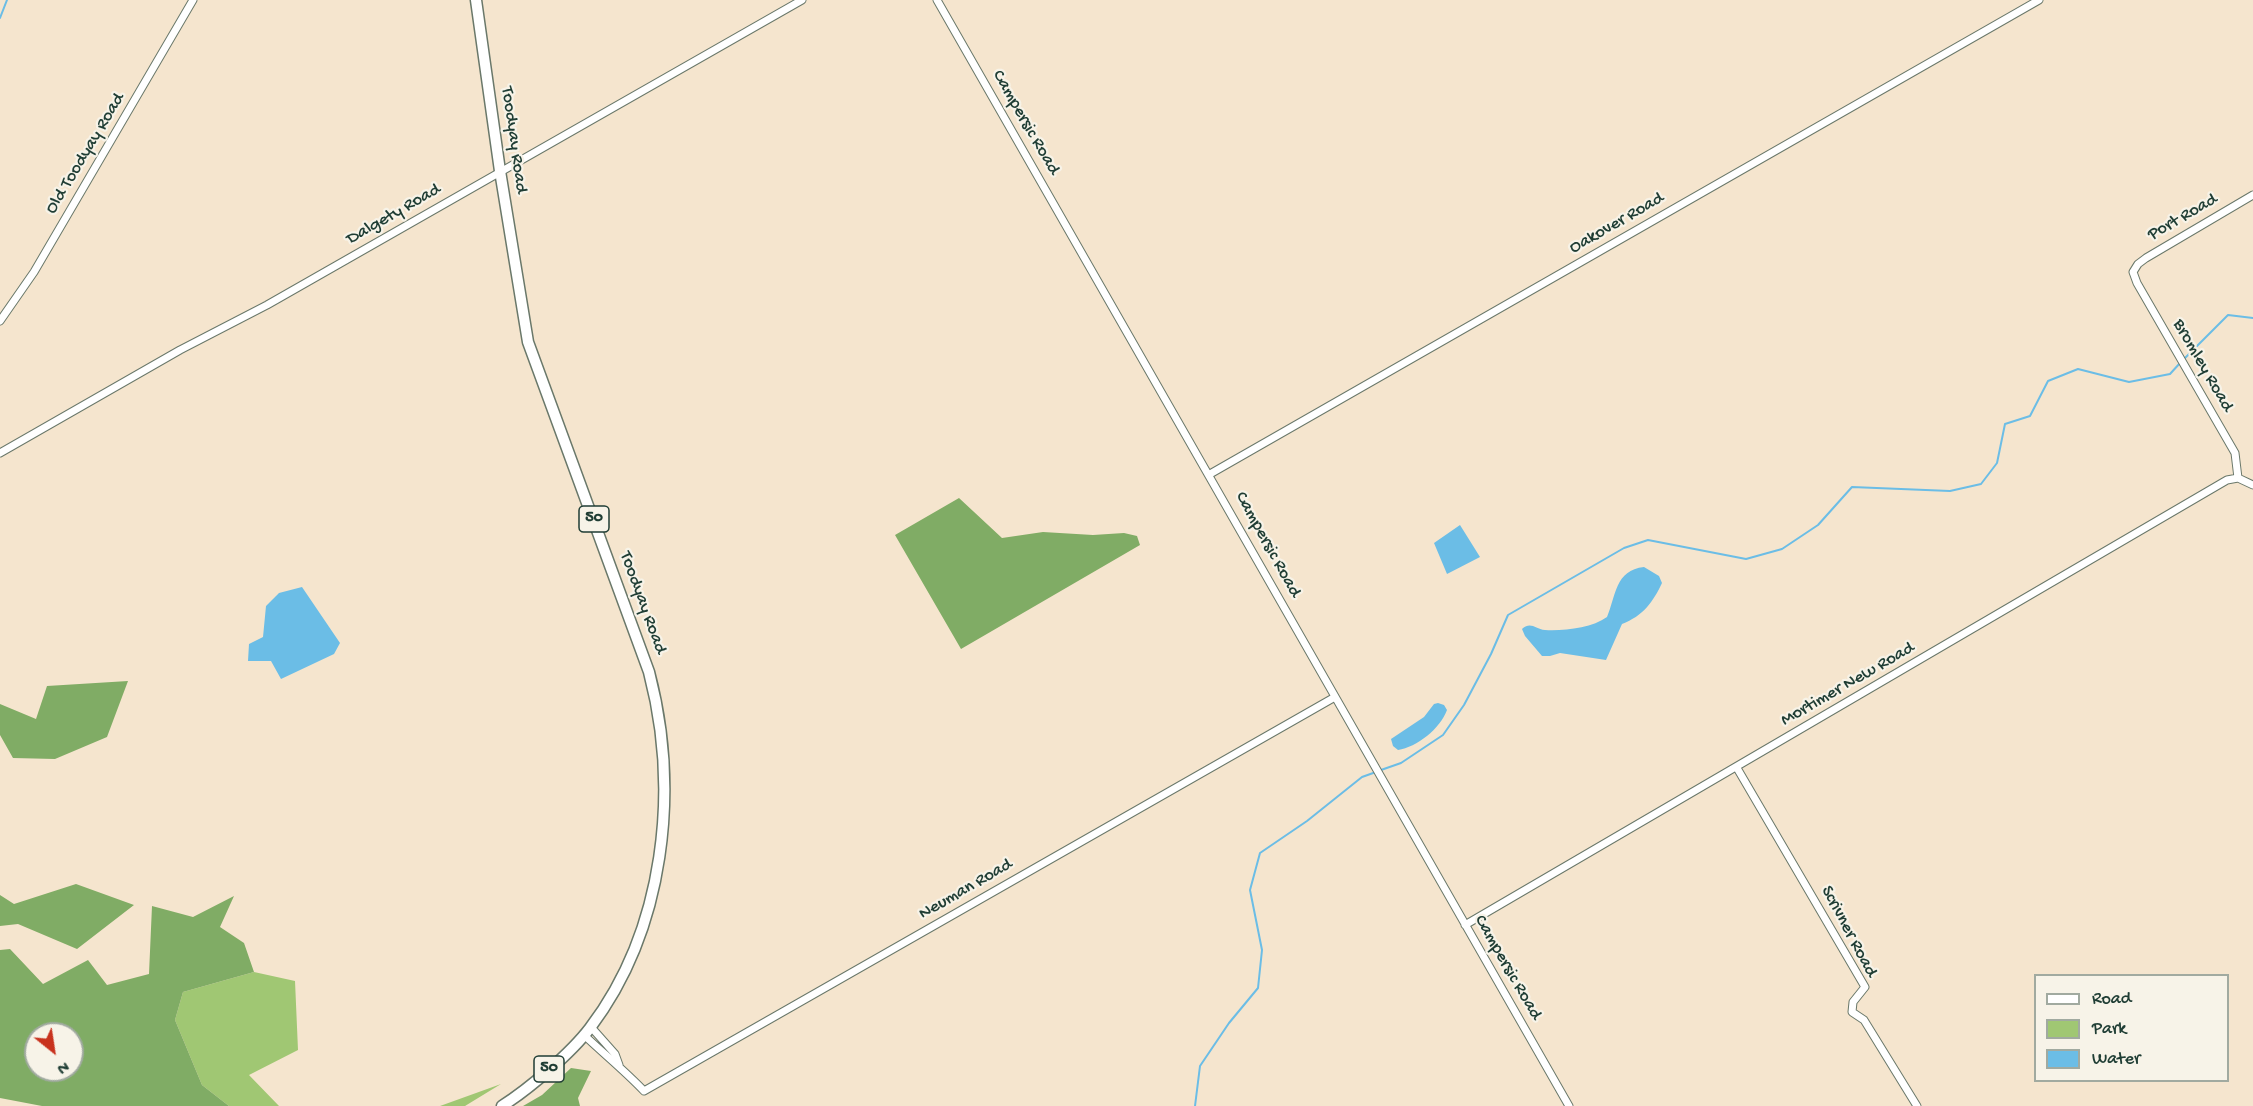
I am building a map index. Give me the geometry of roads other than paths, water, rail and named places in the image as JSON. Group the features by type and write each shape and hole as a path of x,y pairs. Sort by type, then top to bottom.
{"main road":[{"name":"Toodyay Road","path":"476,0 500,171 528,342 637,636 658,707 665,802 653,887 639,939 617,985 588,1031 540,1077 502,1106"}],"street":[{"name":"Old Toodyay Road","path":"0,321 34,272 193,0"},
{"name":"Dalgety Road","path":"0,453 180,350 267,306 802,0"},
{"name":"Campersic Road","path":"937,0 1210,474 1569,1106"},
{"name":"Oakover Road","path":"1210,474 2039,0"},
{"name":"Port Road","path":"2133,272 2146,258 2253,195"},
{"name":"Bromley Road","path":"2133,272 2137,283 2235,453 2238,478"},
{"path":"2238,478 2251,483"},
{"name":"Mortimer New Road","path":"1465,925 2227,480 2238,478"},
{"name":"Neuman Road","path":"588,1031 615,1054 619,1065 644,1091 1335,697"},
{"name":"Scrivner Road","path":"1737,768 1865,987 1853,1002 1852,1012 1864,1020 1917,1106"}],"water":[{"path":"1460,525 1480,557 1447,574 1434,543"},
{"path":"1644,567 1659,576 1662,583 1646,608 1636,617 1622,624 1606,660 1560,653 1542,656 1525,636 1522,629 1528,626 1545,630 1561,630 1601,621 1607,617 1622,579 1634,569"},
{"path":"302,587 340,643 334,654 281,679 271,661 248,661 249,644 263,637 266,606 279,593"},
{"path":"1434,704 1444,705 1447,710 1439,724 1427,736 1405,748 1398,750 1393,746 1391,739 1424,717"}],"waterway":[{"path":"0,18 7,0"},
{"path":"2184,359 2228,315 2253,318"},
{"path":"1381,770 1401,763 1443,735 1464,705 1491,654 1508,615 1624,548 1648,540 1746,559 1782,549 1818,525 1852,487 1950,491 1981,484 1997,463 2005,424 2030,416 2048,381 2078,369 2129,382 2170,374 2180,363"},
{"path":"1195,1106 1200,1066 1229,1023 1258,988 1262,950 1250,890 1260,853 1307,821 1362,777 1376,772"}]}
